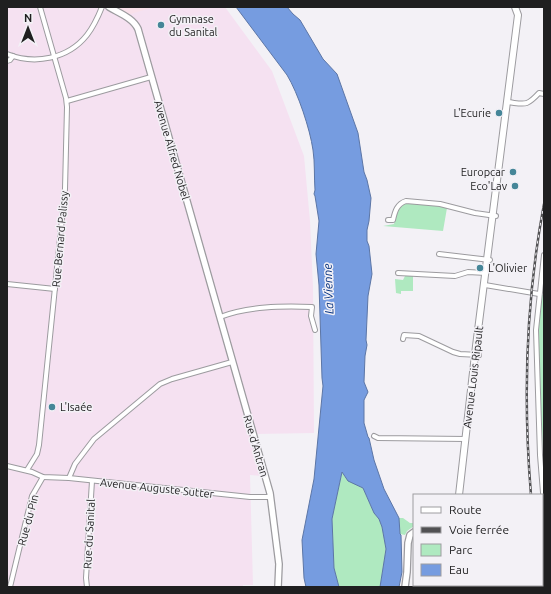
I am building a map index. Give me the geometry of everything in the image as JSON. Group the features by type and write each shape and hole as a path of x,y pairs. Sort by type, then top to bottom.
{"main road":[{"path":"508,103 518,15 515,7"},
{"path":"508,103 520,15 519,7"},
{"name":"Avenue Louis Ripault","path":"460,494 508,103"},
{"name":"Avenue Louis Ripault","path":"486,285 486,273 489,260"},
{"name":"Avenue Louis Ripault","path":"460,494 477,355"}],"street":[{"name":"Rue Bernard Palissy","path":"27,470 39,445 66,177 67,101 40,7"},
{"path":"7,54 38,59 54,56 71,49 86,36 94,24 102,7"},
{"name":"Avenue Alfred Nobel","path":"109,7 130,19 136,25 217,308"},
{"path":"7,61 13,56"},
{"path":"67,101 151,77"},
{"path":"508,103 529,103 542,93 544,88"},
{"path":"388,220 393,220 398,207 402,202 406,201 440,204 476,213 494,215"},
{"path":"440,254 489,260"},
{"path":"544,255 536,330 540,455 544,505"},
{"path":"398,273 455,276 468,272 486,273"},
{"path":"7,284 55,289"},
{"path":"486,285 539,294"},
{"path":"220,318 252,309 288,307 312,308 311,316 315,330"},
{"name":"Rue d'Antran","path":"217,308 271,497 279,564 278,587"},
{"path":"404,339 404,335 418,335 453,352 477,355"},
{"path":"69,478 75,464 85,448 160,384 172,379 232,362"},
{"path":"374,436 378,438 466,439"},
{"path":"7,466 27,470 43,477"},
{"name":"Avenue Auguste Sutter","path":"43,477 69,478 250,497 271,497"},
{"name":"Rue du Pin","path":"10,587 31,499 43,477"},
{"name":"Rue du Sanital","path":"87,587 86,578 92,481"},
{"path":"405,587 408,543 410,535 413,532"}],"shaded area":[{"path":"7,7 225,7 272,71 304,156 310,221 313,287 314,433 255,434 262,476 250,475 253,585 243,585 243,587 7,587"},
{"path":"113,7 154,7 127,15"}],"green space":[{"path":"409,203 434,205 447,208 443,231 383,226 394,224 400,207"},
{"path":"405,276 413,276 413,291 401,291 401,294 396,293 395,279 403,280"},
{"path":"541,295 544,295 544,452 538,354"},
{"path":"342,472 345,477 363,488 382,527 386,549 380,587 339,587 334,568 332,519"},
{"path":"399,518 403,518 410,523 413,523 413,527 407,531 405,535 400,534"}],"water":[{"name":"La Vienne","path":"236,7 287,7 300,20 323,59 337,74 358,133 364,172 371,198 367,241 369,246 372,274 368,296 367,345 364,382 368,392 364,400 364,423 384,489 399,518 402,572 399,587 380,587 386,549 382,527 363,488 348,481 342,472 332,519 334,568 339,587 306,587 304,578 302,540 314,479 323,386 319,285 316,254 319,221 314,194 314,155 299,101 287,75"}],"railway":[{"path":"531,494 527,422 528,349 533,276 544,204"},
{"path":"543,560 544,567"},
{"path":"543,582 544,587"}],"place":[{"name":"Gymnase du Sanital","path":"161,25"},
{"name":"L'Ecurie","path":"499,113"},
{"name":"Europcar","path":"513,172"},
{"name":"Eco'Lav","path":"515,186"},
{"name":"L'Olivier","path":"480,268"},
{"name":"L'Isaée","path":"52,407"}]}
